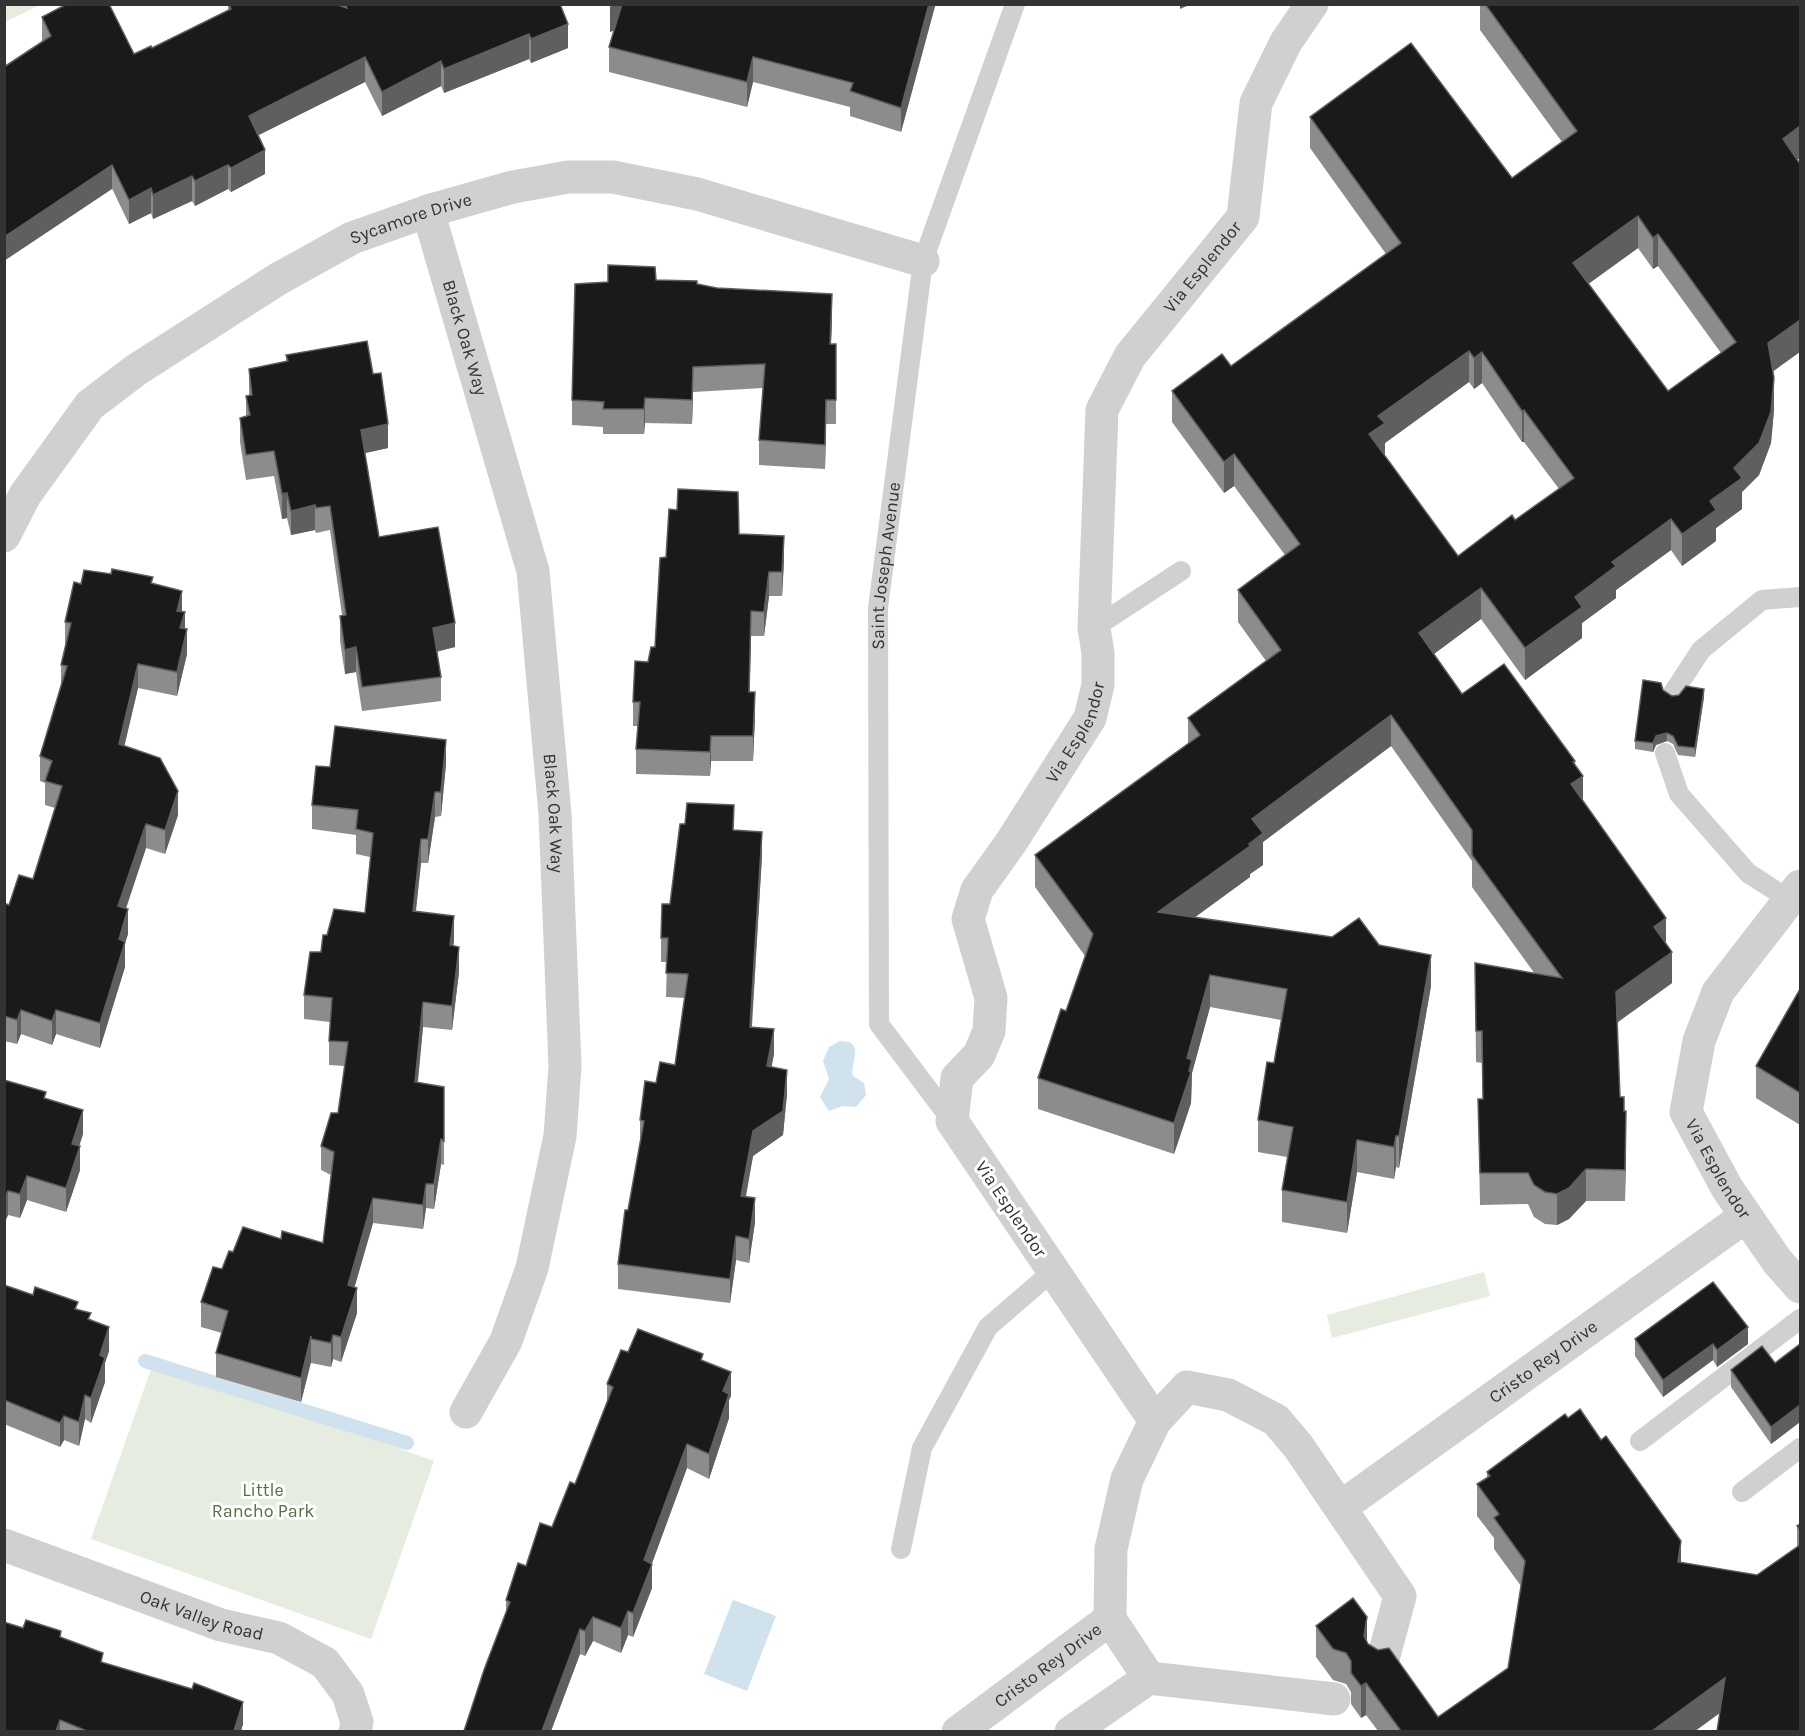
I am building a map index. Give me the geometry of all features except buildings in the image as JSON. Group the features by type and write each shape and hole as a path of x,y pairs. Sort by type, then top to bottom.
{"street":[{"name":"Via Esplendor","path":"1155,1421 952,1121 957,1078 979,1055 989,1031 991,998 968,919 977,890 1012,841 1090,718 1098,686 1098,653 1094,628 1102,410 1130,356 1243,216 1256,103 1286,42 1312,4"},
{"name":"Sycamore Drive","path":"4,536 25,495 90,405 136,370 278,279 352,238 428,210 513,187 568,177 613,177 697,194 922,261"},
{"name":"Black Oak Way","path":"428,210 533,570 555,814 565,1066 560,1136 531,1268 506,1341 466,1412"},
{"name":"Via Esplendor","path":"1795,893 1718,992 1700,1041 1686,1112 1727,1188 1777,1261 1800,1287"},
{"name":"Cristo Rey Drive","path":"1341,1507 1746,1216"},
{"name":"Cristo Rey Drive","path":"1149,1678 1110,1619 1111,1549 1126,1479 1155,1421 1187,1388 1228,1395 1276,1419 1341,1507 1400,1596 1382,1663"},
{"name":"Oak Valley Road","path":"4,1545 221,1625 279,1638 325,1663 348,1694 357,1722 355,1731"},
{"name":"Cristo Rey Drive","path":"958,1731 1110,1619"},
{"path":"1071,1731 1149,1678 1192,1681 1334,1699"}],"lane":[{"name":"Saint Joseph Avenue","path":"952,1121 879,1024 878,608 922,261 1015,4"},
{"path":"1094,628 1181,571"},
{"path":"1673,693 1701,650 1762,600 1800,597"},
{"path":"1665,753 1679,794 1748,873 1795,893"},
{"path":"901,1549 922,1448 927,1438 988,1327 1053,1271"},
{"path":"1641,1441 1800,1319"},
{"path":"1742,1492 1800,1448"}],"green space":[{"path":"5,4 40,4 40,5 5,22"},
{"path":"1484,1272 1490,1296 1332,1338 1327,1315"},
{"name":"Little Rancho Park","path":"154,1361 434,1461 371,1639 91,1539"}],"water":[{"path":"840,1041 853,1044 855,1048 853,1076 864,1083 866,1095 856,1107 843,1106 829,1111 820,1097 829,1079 823,1061 829,1047"},
{"path":"733,1600 776,1616 747,1691 704,1674"}],"waterway":[{"path":"145,1361 407,1443"}]}
